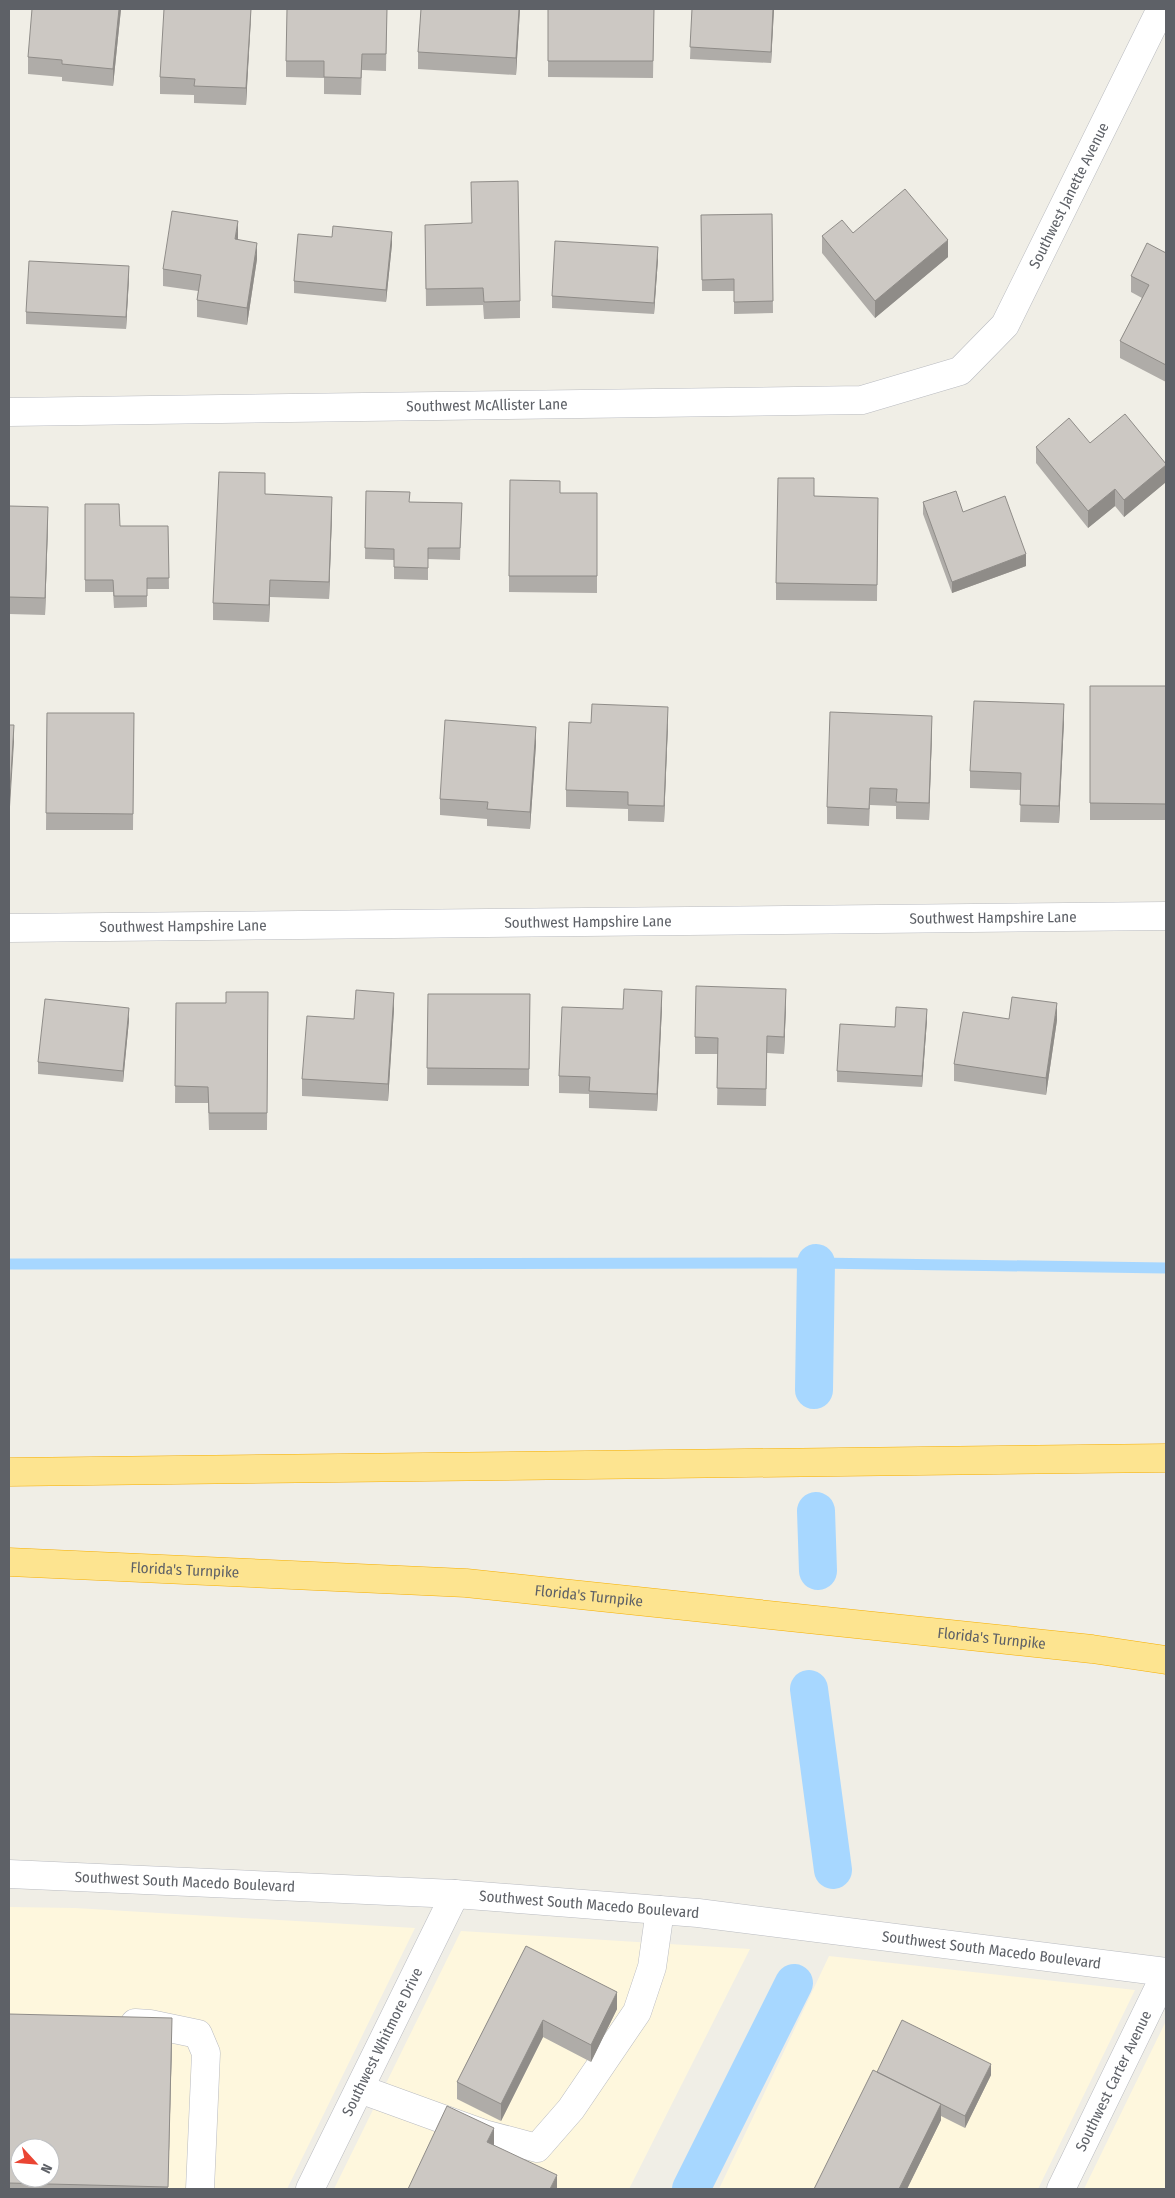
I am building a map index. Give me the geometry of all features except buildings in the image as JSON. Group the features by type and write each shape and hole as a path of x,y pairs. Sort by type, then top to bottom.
{"highway":[{"path":"9,1472 1166,1458"},
{"name":"Florida's Turnpike","path":"9,1562 466,1583 1092,1649 1166,1660"}],"street":[{"name":"Southwest Janette Avenue","path":"960,371 1005,325 1161,9"},
{"name":"Southwest McAllister Lane","path":"9,412 862,400 960,371"},
{"name":"Southwest Hampshire Lane","path":"9,928 1166,916"},
{"name":"Southwest South Macedo Boulevard","path":"9,1874 455,1894 698,1913 1166,1973"},
{"name":"Southwest Whitmore Drive","path":"310,2189 455,1894"},
{"path":"360,2089 484,2134 537,2148 571,2109 637,2012 652,1967 660,1910"},
{"name":"Southwest Carter Avenue","path":"1061,2189 1166,1973"},
{"path":"112,2023 150,2024 198,2034 206,2053 200,2189"}],"shaded area":[{"path":"9,1907 75,1908 415,1928 287,2189 9,2189"},
{"path":"461,1931 750,1949 629,2189 334,2189"},
{"path":"829,1956 1135,1990 1038,2189 719,2189"},
{"path":"1166,2021 1166,2189 1084,2189"}],"waterway":[{"path":"9,1264 816,1263 1166,1268"},
{"path":"814,1390 816,1263"},
{"path":"816,1511 818,1571"},
{"path":"809,1689 833,1870"},
{"path":"691,2189 794,1983"}]}
